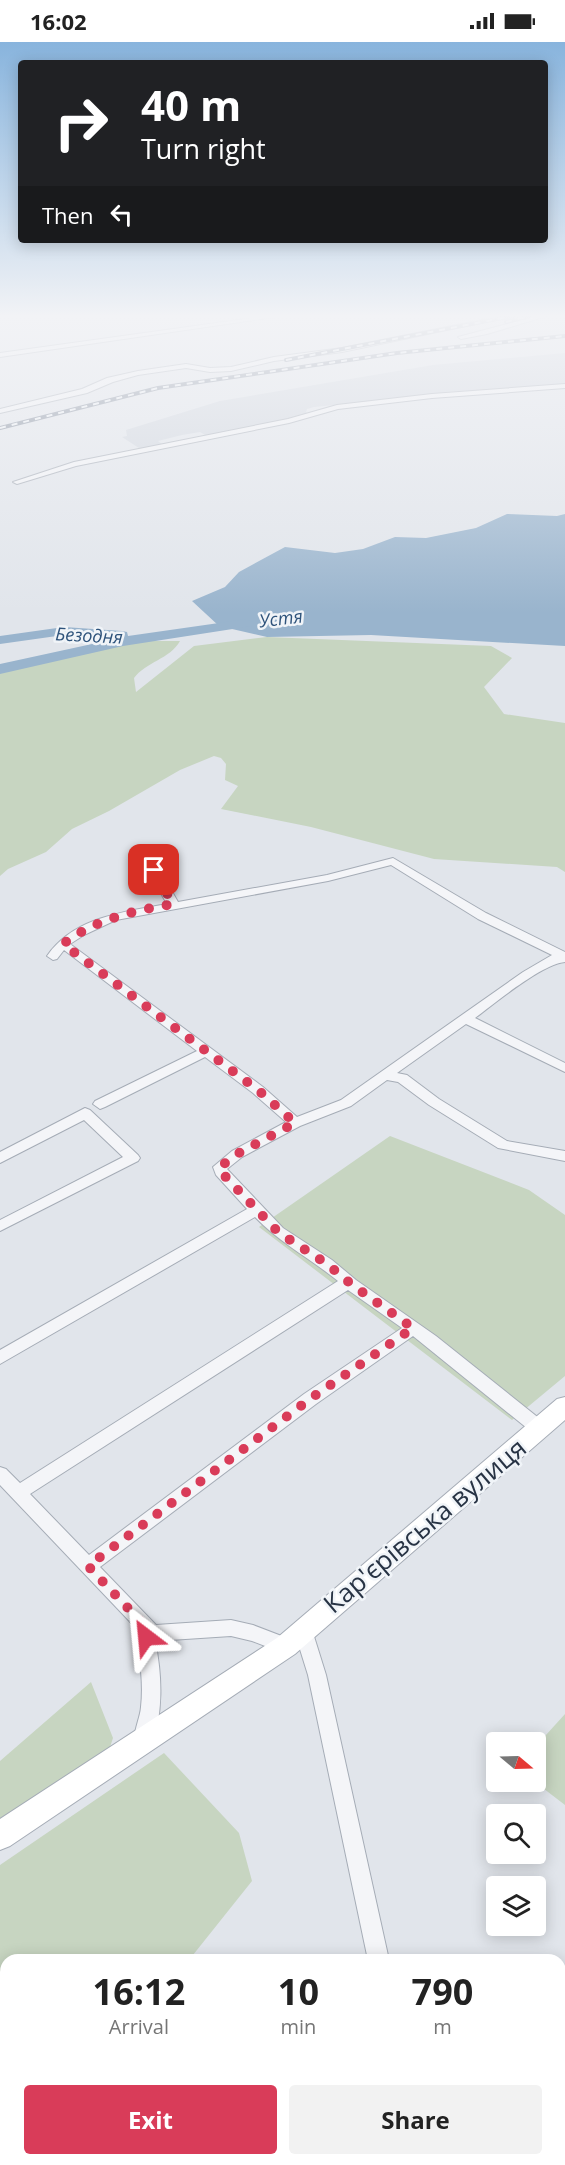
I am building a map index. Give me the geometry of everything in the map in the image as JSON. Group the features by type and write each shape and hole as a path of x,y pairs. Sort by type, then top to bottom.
{"street":[{"path":"17,482 74,464 309,415"},
{"path":"144,853 173,904"},
{"path":"53,956 63,944 80,931 113,917 173,904 328,878 393,861 482,916 565,957 553,959 527,975 346,1103 295,1123 237,1154 220,1167 221,1172 278,1232 327,1264 348,1282 413,1328 539,1428"},
{"path":"63,944 258,1090 295,1123"},
{"path":"465,1018 565,1068"},
{"path":"100,1104 205,1052"},
{"path":"385,1075 402,1078 434,1102 503,1144 565,1156"},
{"path":"0,1158 85,1113 133,1158 0,1226"},
{"path":"0,1358 258,1209"},
{"path":"18,1493 348,1282"},
{"path":"88,1566 310,1399 413,1328"},
{"name":"Кар'єрівська вулиця","path":"0,1836 295,1638 565,1406"},
{"path":"0,1474 152,1633 231,1628 295,1638 317,1676 378,1954"},
{"path":"143,1624 148,1649 151,1706 143,1741"}],"shaded area":[{"path":"174,415 309,415 207,436 200,432 182,435 158,441 163,445 142,450 122,437 127,436 126,430"}],"green space":[{"path":"267,637 491,646 512,658 484,687 504,714 565,723 565,872 557,867 434,859 311,827 221,809 238,786 225,780 226,764 221,758 214,756 180,770 109,811 72,829 46,852 8,869 0,876 0,672 61,657 144,641 180,641 170,652 134,678 136,692 194,646"},
{"path":"390,1136 529,1190 565,1215 565,1376 512,1420 259,1227"},
{"path":"91,1682 113,1738 108,1753 0,1823 0,1761"},
{"path":"565,1714 565,1805 546,1790 546,1735"},
{"path":"164,1753 239,1833 252,1881 194,1954 0,1954 0,1865"}],"water":[{"path":"507,514 557,516 565,514 565,646 371,635 267,637 219,626 192,601 225,587 239,572 285,547 335,553 363,549 395,537 426,538 476,528"}],"waterway":[{"name":"Устя","path":"0,669 123,642 247,623"},
{"name":"Безодня","path":"0,640 64,631 122,635"}],"railway":[{"path":"0,428 51,415"}],"route":[{"path":"146,1637 143,1624 88,1566 155,1513 226,1464 310,1399 413,1328 327,1264 278,1232 221,1172 220,1167 237,1154 295,1123 258,1090 63,944 80,931 113,917 173,904 154,870"}]}
